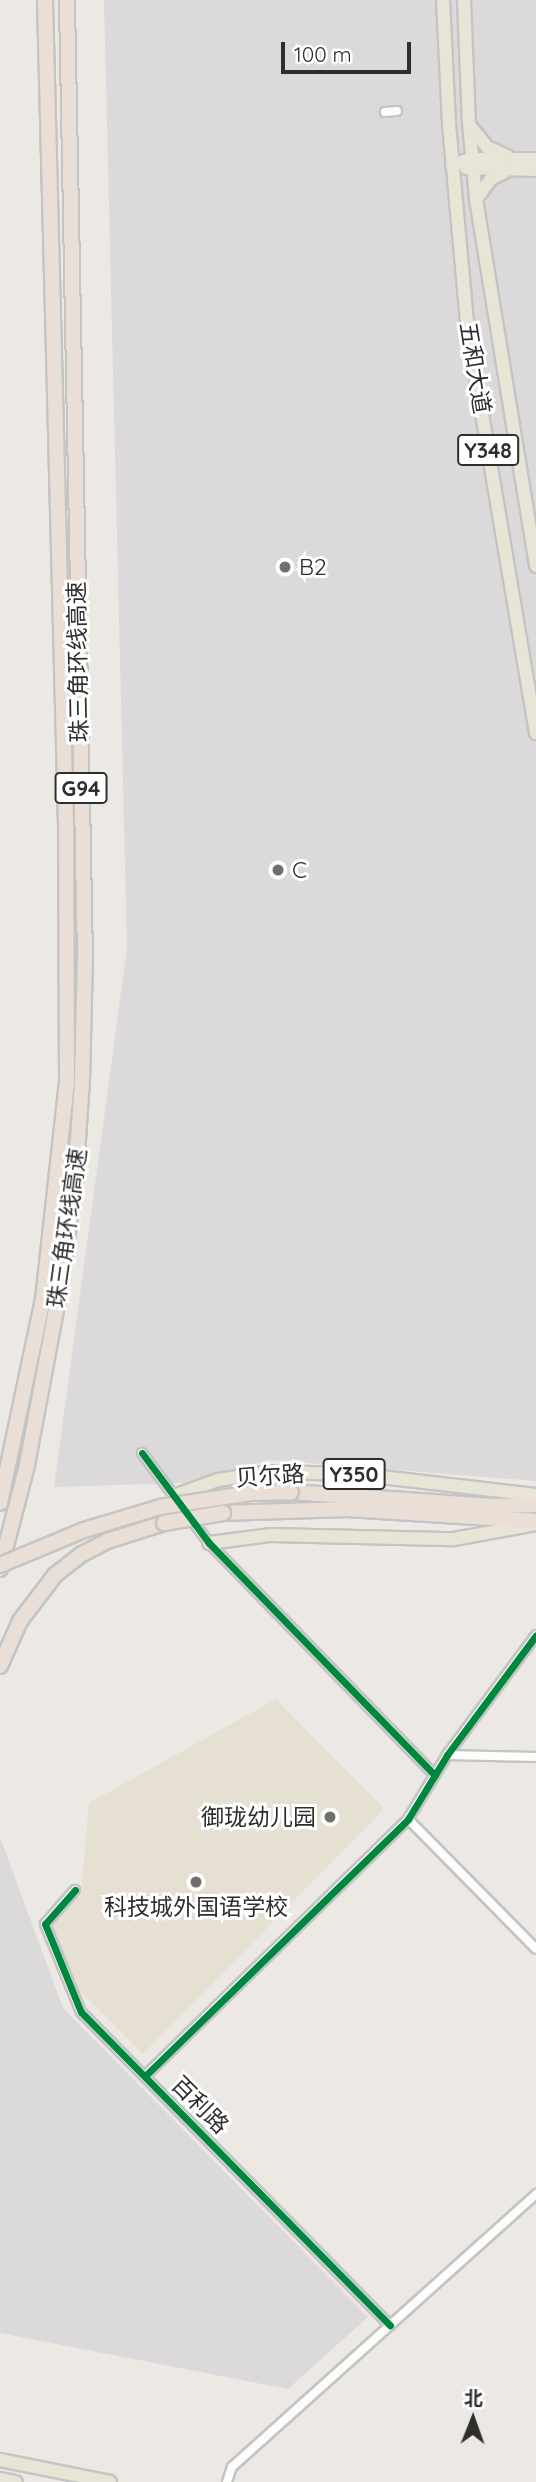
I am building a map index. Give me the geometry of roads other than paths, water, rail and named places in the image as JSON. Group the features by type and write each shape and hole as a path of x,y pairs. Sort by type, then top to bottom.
{"highway":[{"name":"珠三角环线高速","path":"0,1503 28,1382 43,1299 66,1082 66,825 44,0"},
{"name":"珠三角环线高速","path":"0,1567 27,1465 60,1288 75,1183 82,1080 85,958 67,0"},
{"path":"0,1567 84,1530 160,1507 252,1493 291,1492 536,1505"},
{"path":"0,1666 20,1621 55,1575 82,1554 107,1541 164,1522 223,1513 347,1509 536,1523"}],"main road":[{"name":"五和大道","path":"443,0 452,164 470,348 536,733"},
{"name":"五和大道","path":"464,0 469,123 476,199 536,566"},
{"path":"469,123 487,147 515,164 536,170"},
{"path":"452,164 515,164 536,159"},
{"path":"476,199 492,178 515,164"},
{"name":"贝尔路","path":"174,1496 218,1480 269,1472 355,1474 536,1495"},
{"path":"209,1543 271,1535 454,1538 536,1523"},
{"path":"0,2460 110,2482"},
{"path":"0,2479 16,2482"}],"street":[{"path":"385,112 397,111"},
{"path":"142,1453 209,1543 435,1775"},
{"path":"145,2076 408,1819 447,1755 536,1634"},
{"path":"447,1755 536,1757"},
{"path":"408,1819 536,1949"},
{"name":"百利路","path":"75,1890 45,1924 80,2011 390,2325"},
{"path":"227,2482 232,2467 536,2194"}],"place":[{"name":"B2","path":"285,567"},
{"name":"C","path":"278,870"},
{"name":"御珑幼儿园","path":"330,1817"},
{"name":"科技城外国语学校","path":"196,1882"}]}
